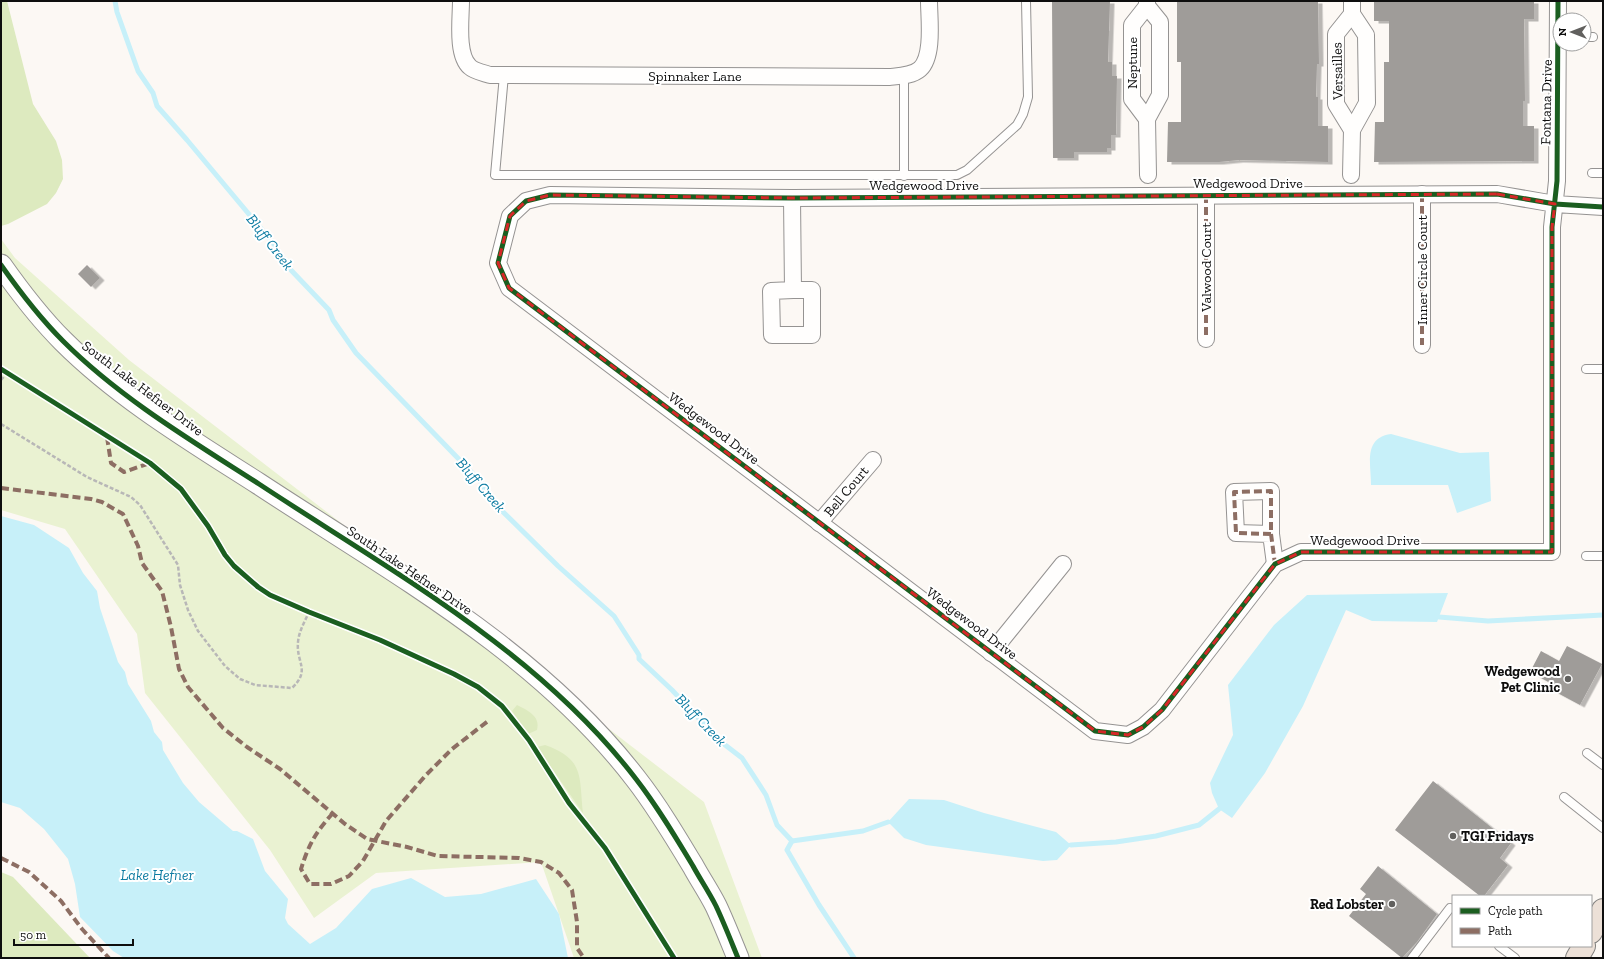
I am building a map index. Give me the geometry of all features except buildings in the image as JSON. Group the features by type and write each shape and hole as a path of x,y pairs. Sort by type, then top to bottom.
{"highway":[{"path":"1592,930 1603,910"},
{"path":"1577,958 1583,947"}],"street":[{"name":"Spinnaker Lane","path":"461,1 461,47 464,59 470,68 490,75 904,76 920,69 926,57 929,45 929,1"},
{"name":"Fontana Drive","path":"1558,1 1558,12"},
{"name":"Neptune","path":"1147,4 1160,22 1160,95 1146,119 1132,99 1132,26 1147,4"},
{"name":"Versailles","path":"1352,8 1336,34 1336,104 1352,130"},
{"name":"Versailles","path":"1351,175 1352,130 1367,102 1366,35 1352,8"},
{"name":"Fontana Drive","path":"1555,204 1557,181 1559,52"},
{"path":"1146,119 1148,176"},
{"name":"Inner Circle Court","path":"1422,194 1422,345"},
{"name":"Wedgewood Drive","path":"1555,204 1552,227 1552,552 1301,552 1275,564 1162,710 1143,727 1128,735 1095,731 509,288 498,263 510,216 526,202 550,195 792,198 1497,194 1555,204 1603,207"},
{"name":"Valwood Court","path":"1206,195 1206,339"},
{"path":"792,198 793,290"},
{"name":"South Lake Hefner Drive","path":"1,265 28,303 63,341 100,374 170,427 431,596 499,645 535,674 607,745 636,779 674,833 715,904 738,958"},
{"name":"Bell Court","path":"819,523 873,460"},
{"path":"1271,534 1275,564"},
{"path":"991,653 1063,564"}],"lane":[{"path":"504,75 495,175 957,175 967,170 1017,125 1023,114 1028,97 1026,1"},
{"path":"904,76 904,176"},
{"path":"1592,173 1603,173"},
{"path":"1586,369 1603,369"},
{"path":"1586,556 1603,556"},
{"path":"1587,753 1603,765"},
{"path":"1564,797 1603,828"},
{"path":"1412,958 1450,908"},
{"path":"1500,947 1515,958"}],"path":[{"path":"1,369 12,376"},
{"path":"1,380 7,373"},
{"path":"1,424 87,478 125,494 140,505 178,565 180,585 188,610 198,631 225,666 240,679 255,685 276,688 292,688 300,680 303,670 299,656 298,642 309,612"},
{"path":"302,609 316,615"}],"highlighted area":[{"path":"1497,194 1555,204 1552,227 1552,552 1301,552 1275,564 1162,710 1143,727 1128,735 1095,731 509,288 498,263 510,216 526,201 550,195 792,198"}],"green space":[{"path":"1,1 7,1 33,104 56,141 62,160 63,179 56,193 47,204 8,224 1,226"},
{"path":"1,239 15,258 129,360 704,802 762,958 574,958 541,862 376,873 314,918 270,850 145,693 137,634 65,529 1,510"},
{"path":"517,705 529,711 535,717 538,725 537,730 528,734 512,711"},
{"path":"545,745 558,750 574,763 580,779 583,813 537,747"},
{"path":"1,872 13,877 90,958 1,958"}],"water":[{"path":"1391,434 1460,453 1489,452 1491,501 1457,513 1448,485 1371,485 1370,453 1372,446 1382,436"},
{"name":"Lake Hefner","path":"1,516 34,525 69,548 83,573 97,591 100,608 118,662 125,672 128,684 151,721 154,732 162,742 163,750 183,783 199,802 233,831 237,831 253,839 265,871 288,899 285,918 288,924 310,944 336,928 372,889 411,878 445,897 481,894 536,879 559,914 568,958 124,958 113,951 80,917 75,884 68,859 44,829 20,808 1,802"},
{"path":"1448,593 1437,622 1372,621 1346,610 1303,706 1265,773 1232,818 1219,809 1212,793 1210,783 1233,735 1228,685 1274,625 1307,595"},
{"path":"909,799 944,800 984,813 1056,832 1071,845 1057,860 1043,861 926,845 904,838 888,822"}],"waterway":[{"name":"Bluff Creek","path":"115,1 117,12 138,71 153,93 157,106 273,243 289,268 329,310 333,320 356,353 481,482 487,493 499,508 558,566 614,616 639,655 639,659 672,690 720,741 742,758 766,795 777,825 792,841 787,850 819,905 854,958"},
{"path":"1439,617 1488,621 1603,615"},
{"path":"1071,845 1116,842 1156,836 1199,825 1219,809"},
{"path":"792,841 863,831 888,822"}],"marked path":[{"path":"1422,194 1422,345"},
{"path":"1206,195 1206,339"},
{"path":"107,437 111,463 124,472 150,463"},
{"path":"1,488 91,499 102,502 123,514 138,546 142,563 162,591 179,669 188,687 223,728 247,747 280,769 345,824 367,839 407,847 438,856 519,858 541,862 559,873 572,890 577,922 577,948 584,958"},
{"path":"1271,534 1236,533 1234,492 1271,491 1271,534 1275,564"},
{"path":"333,813 313,839 301,869 310,884 331,884 349,876 363,861 386,821 426,775 452,749 488,721"},
{"path":"1,858 29,872 61,901 82,929 109,958"}],"cycle path":[{"path":"1558,1 1557,181 1552,227 1552,552 1301,552 1275,564 1162,710 1143,727 1128,735 1095,731 509,288 498,263 510,216 526,201 550,195 792,198 1497,194 1555,204 1603,207"},
{"path":"1,265 30,304 63,341 85,362 132,400 157,418 360,549 460,616 508,652 554,691 597,733 636,779 666,821 713,901 738,958"},
{"path":"1,369 150,463 181,489 208,526 225,555 234,566 258,587 270,595 380,640 454,674 478,687 502,706 529,740 569,803 605,848 674,958"}],"place":[{"name":"Wedgewood Pet Clinic","path":"1568,679"},
{"name":"TGI Fridays","path":"1453,836"},
{"name":"Red Lobster","path":"1392,904"}]}
